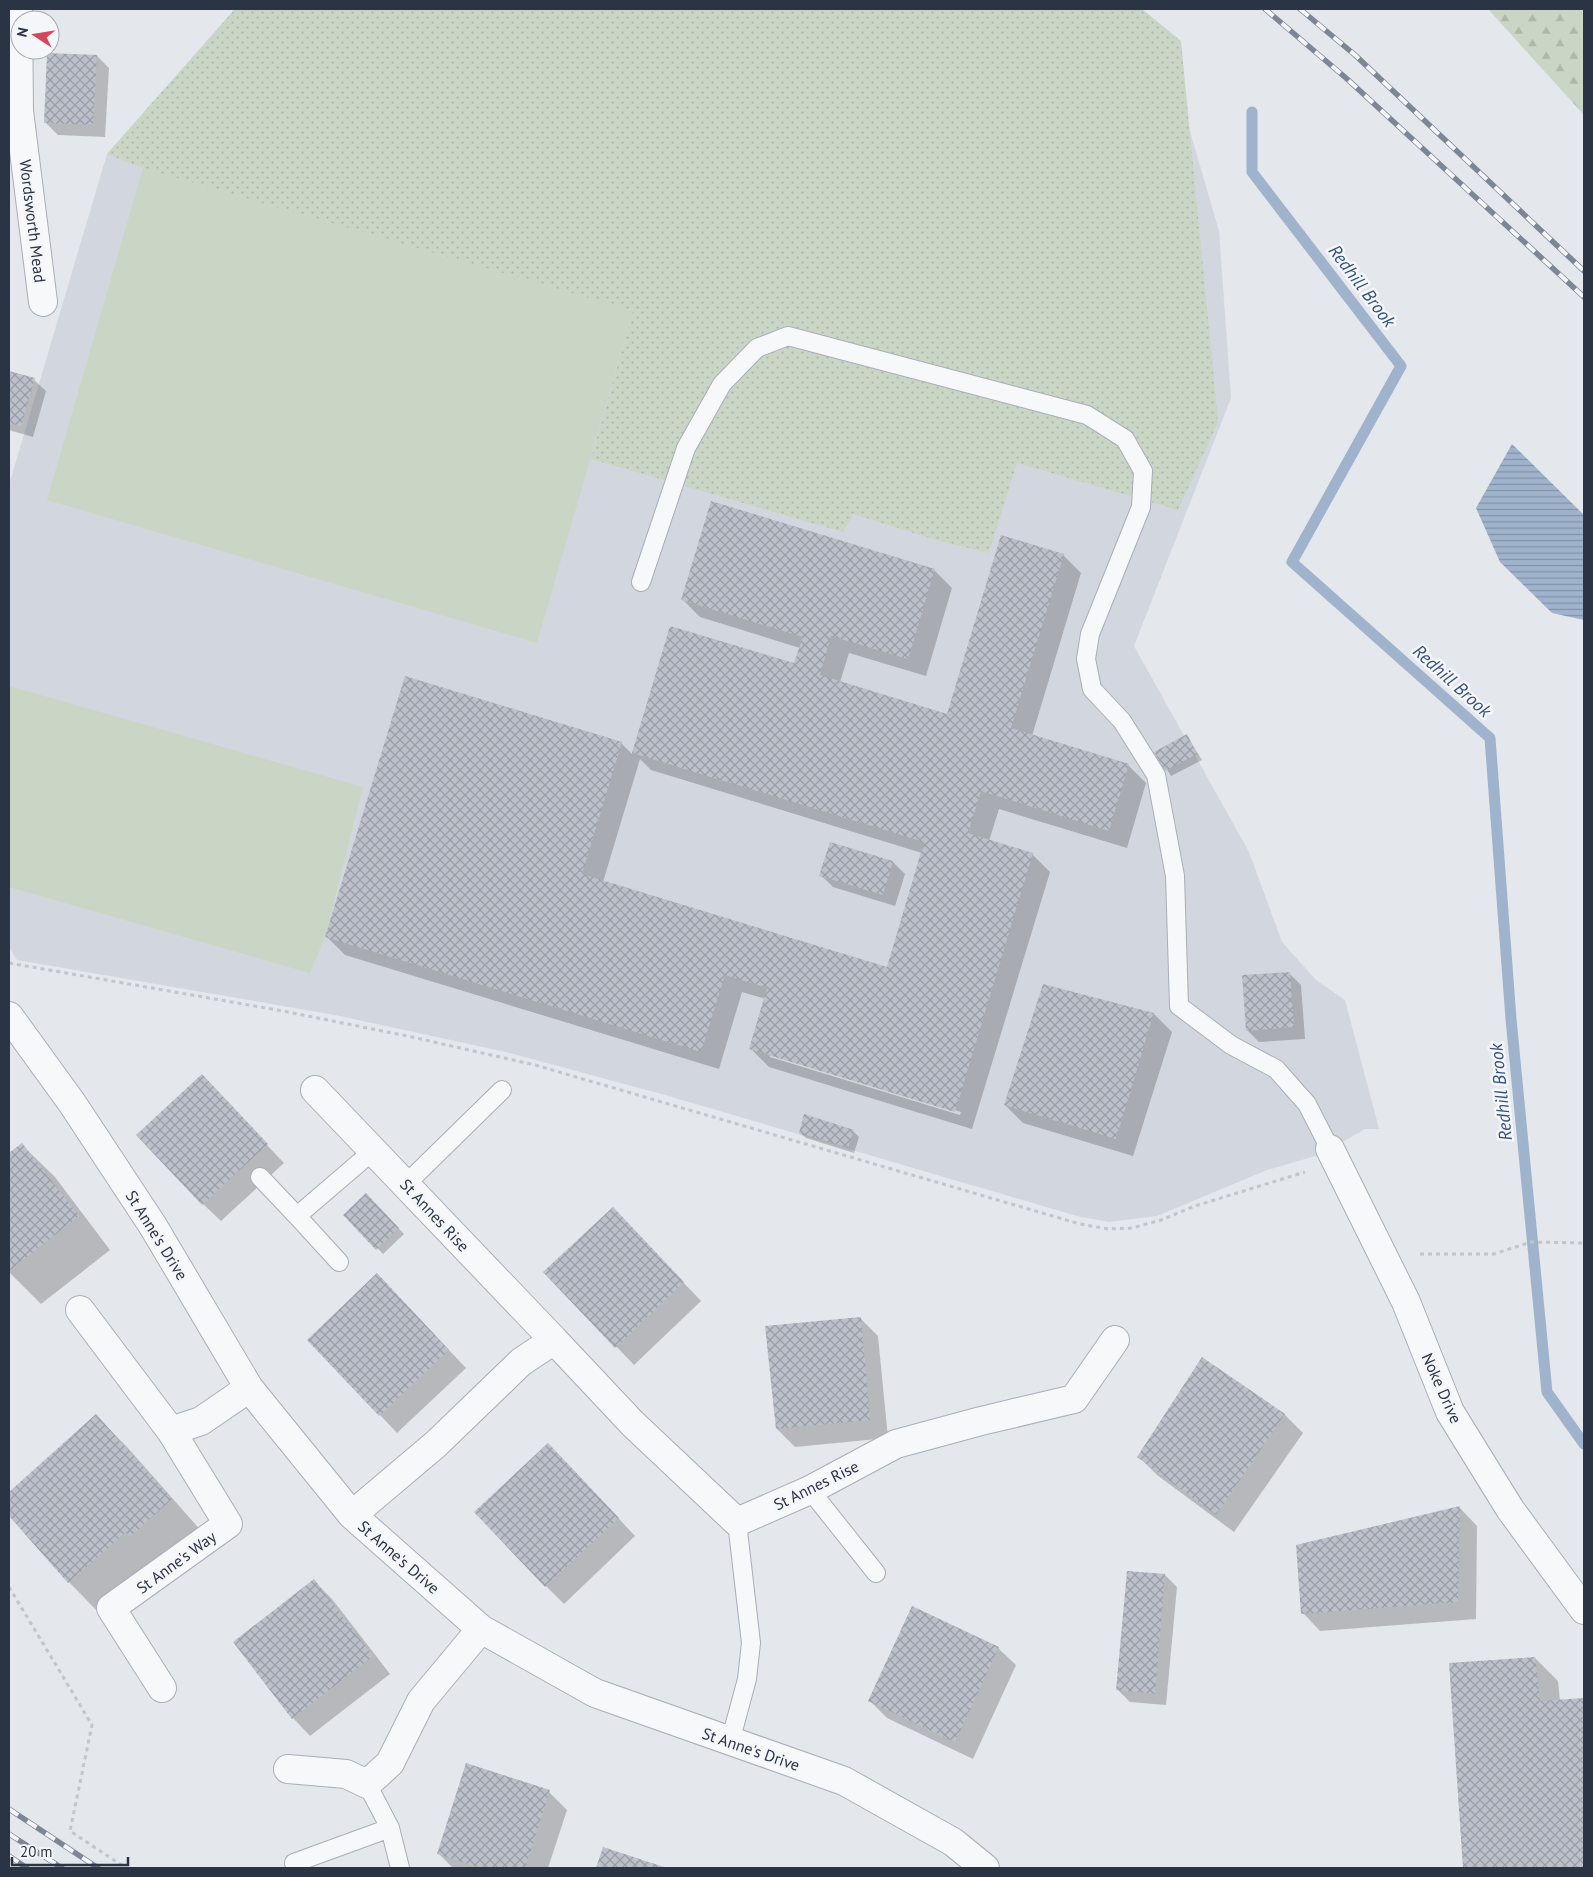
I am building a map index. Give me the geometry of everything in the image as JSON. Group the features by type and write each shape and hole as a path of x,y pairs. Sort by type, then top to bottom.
{"street":[{"name":"Wordsworth Mead","path":"18,9 14,111 43,302"},
{"name":"St Anne's Drive","path":"9,1016 72,1102 153,1226 249,1388 352,1515 481,1629 595,1693 844,1781 953,1842 985,1868"},
{"name":"St Annes Rise","path":"316,1090 633,1424 738,1522 810,1490 896,1444 1074,1399 1114,1340"},
{"name":"Noke Drive","path":"1322,1159 1406,1302 1450,1412 1510,1509 1584,1610"},
{"name":"St Anne's Way","path":"80,1310 171,1431 228,1524 111,1608 162,1688"},
{"path":"352,1515 436,1444 521,1362 554,1340"},
{"path":"171,1431 201,1421 249,1388"},
{"path":"288,1769 346,1774 367,1784 390,1763 421,1702 481,1629"}],"lane":[{"path":"641,582 686,448 722,384 757,348 788,336 1087,414 1125,439 1143,471 1141,507 1090,634 1086,659 1092,689 1122,721 1156,775 1175,876 1179,1006 1232,1046 1276,1069 1307,1104 1322,1159"},
{"path":"406,1184 502,1090"},
{"path":"297,1216 374,1150"},
{"path":"260,1177 339,1262"},
{"path":"810,1490 876,1573"},
{"path":"730,1742 747,1679 751,1643 738,1522"},
{"path":"367,1784 390,1828 400,1868"},
{"path":"294,1863 390,1828"}],"path":[{"path":"9,963 282,1011 412,1037 535,1065 1080,1224 1108,1229 1132,1228 1160,1220 1322,1159"},
{"path":"1447,1254 1494,1254 1531,1242 1582,1243"},
{"path":"9,1587 92,1725 70,1831 126,1868"}],"shaded area":[{"path":"235,9 1135,9 1161,32 1219,231 1231,398 1134,646 1249,852 1282,942 1316,980 1345,1000 1379,1129 1365,1129 1322,1154 1267,1170 1157,1216 1109,1222 1077,1216 665,1095 506,1052 335,1015 17,960 9,947 9,485 107,154"}],"green space":[{"path":"235,9 1142,9 1181,41 1218,422 1178,510 1017,463 989,553 936,540 853,514 843,532 591,459 633,311 143,168 107,154"},
{"path":"1488,9 1584,9 1584,115"},
{"path":"143,168 633,311 537,643 47,500"},
{"path":"9,686 363,787 325,937 310,973 9,887"}],"water":[{"path":"1512,444 1584,515 1584,620 1552,613 1500,562 1476,508"}],"building":[{"path":"60,54 97,55 93,125 44,123 47,60 60,60"},
{"path":"9,371 35,378 21,426 9,423"},
{"path":"711,501 935,569 908,659 831,636 820,675 947,714 1001,535 1064,554 1011,728 1129,764 1109,831 981,791 968,833 1033,853 955,1112 749,1049 767,988 725,975 701,1052 325,937 405,676 622,742 582,874 887,967 924,842 632,753 670,626 794,663 803,637 681,600"},
{"path":"1187,734 1197,754 1165,771 1154,752"},
{"path":"830,842 893,861 883,895 819,876"},
{"path":"1290,972 1294,1027 1246,1031 1242,975"},
{"path":"1043,984 1154,1013 1116,1139 1004,1105"},
{"path":"202,1074 268,1144 202,1205 136,1135"},
{"path":"804,1114 854,1130 848,1148 799,1133"},
{"path":"22,1143 79,1216 9,1271 9,1153"},
{"path":"366,1193 399,1228 376,1250 343,1215"},
{"path":"613,1207 684,1282 615,1348 543,1272"},
{"path":"377,1273 449,1350 379,1416 307,1340"},
{"path":"861,1317 870,1420 776,1429 765,1326"},
{"path":"1202,1357 1285,1414 1216,1515 1137,1457"},
{"path":"96,1414 172,1499 130,1537 126,1532 68,1583 9,1516 9,1492"},
{"path":"548,1443 619,1518 545,1587 474,1512"},
{"path":"1460,1506 1458,1602 1301,1614 1296,1545"},
{"path":"1127,1571 1165,1574 1155,1694 1116,1690"},
{"path":"314,1579 373,1656 292,1719 233,1642"},
{"path":"912,1606 999,1647 955,1742 868,1701"},
{"path":"1535,1657 1540,1701 1584,1698 1584,1868 1463,1868 1449,1663"},
{"path":"466,1763 550,1790 525,1868 480,1868 437,1854"},
{"path":"603,1847 667,1868 596,1868"}],"waterway":[{"name":"Redhill Brook","path":"1252,112 1252,172 1401,366 1292,562 1490,738 1511,1019 1547,1392 1584,1444"}],"railway":[{"path":"1265,9 1346,78 1584,297"},
{"path":"1300,9 1355,55 1584,271"},
{"path":"9,1809 98,1868"},
{"path":"9,1834 62,1868"},
{"path":"9,1856 27,1868"}]}
